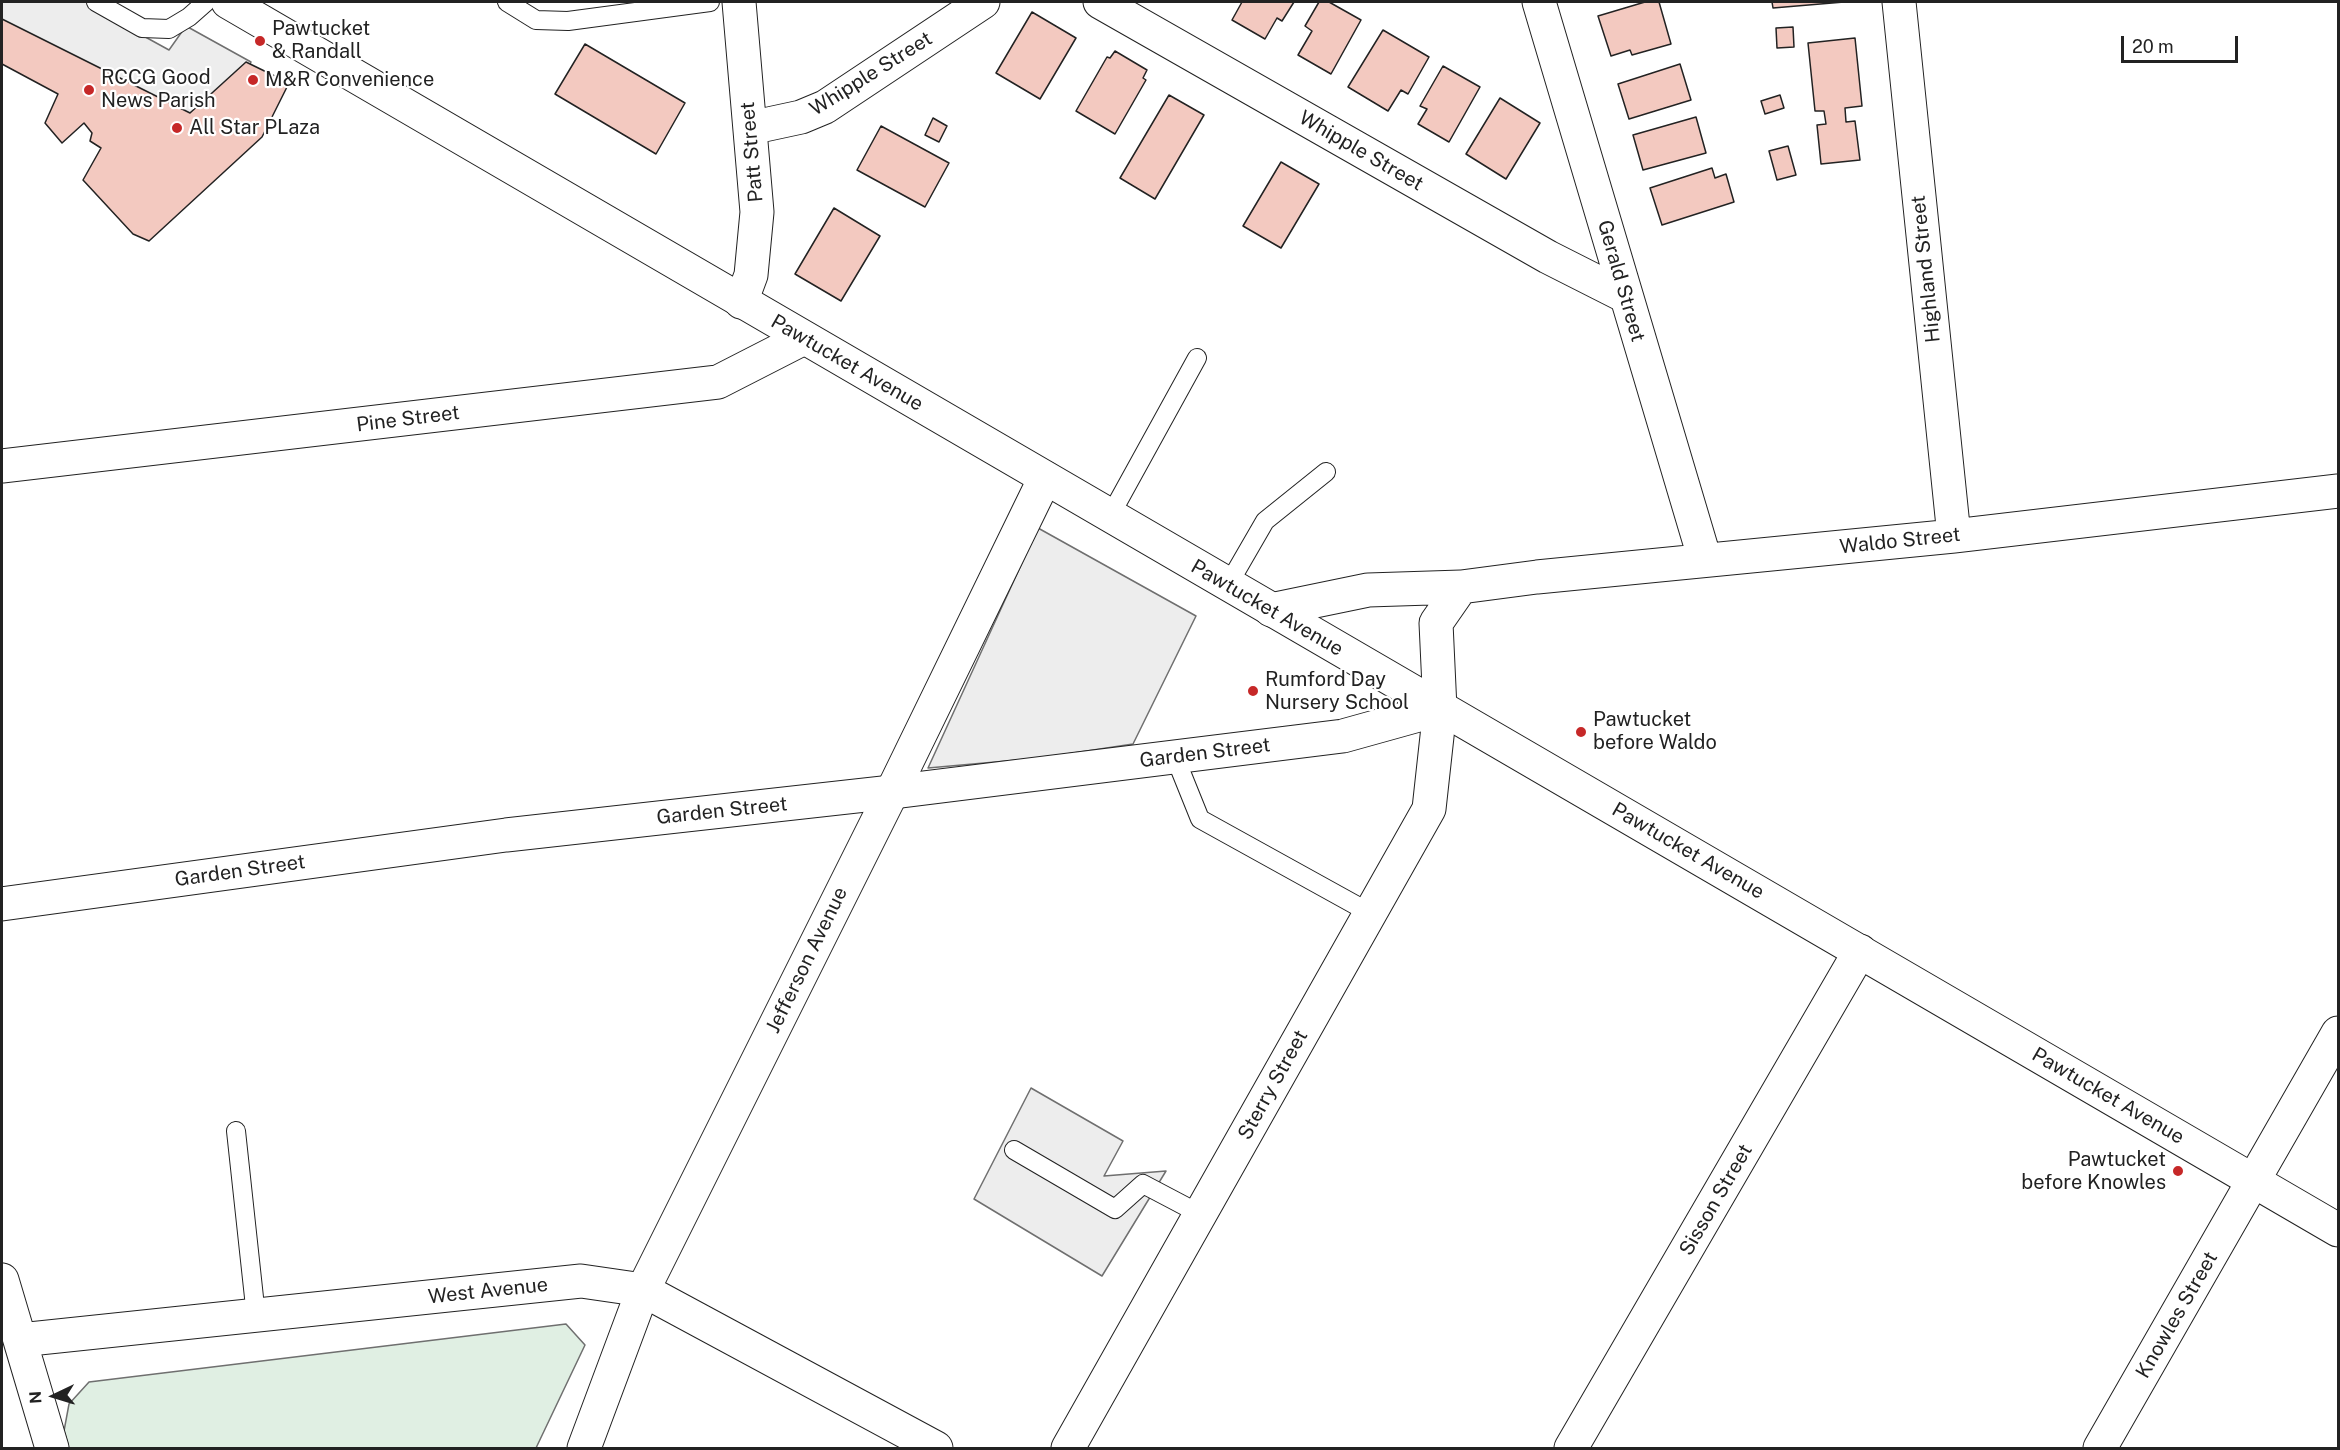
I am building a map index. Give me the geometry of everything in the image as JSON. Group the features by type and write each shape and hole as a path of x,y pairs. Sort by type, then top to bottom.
{"street":[{"name":"Pawtucket Avenue","path":"228,2 2338,1230"},
{"name":"Patt Street","path":"739,2 757,212 751,275 741,302"},
{"name":"Whipple Street","path":"750,128 801,117 825,106 983,2"},
{"name":"Whipple Street","path":"1100,2 1548,257 1625,296"},
{"name":"Gerald Street","path":"1539,2 1705,560"},
{"name":"Highland Street","path":"1899,2 1954,536"},
{"name":"Pine Street","path":"2,466 718,382 804,338"},
{"name":"Jefferson Avenue","path":"584,1449 644,1290 892,792 1045,478"},
{"name":"Waldo Street","path":"1271,610 1368,590 1461,587 1954,536 2338,491"},
{"path":"1440,709 1436,623 1461,587"},
{"name":"Garden Street","path":"2,904 506,835 892,792 1343,736 1440,709"},
{"name":"Sterry Street","path":"1068,1449 1429,809 1440,709"},
{"name":"Sisson Street","path":"1571,1449 1860,951"},
{"name":"Knowles Street","path":"2100,1449 2338,1033"},
{"path":"2,1280 11,1341 52,1449"},
{"name":"West Avenue","path":"11,1341 581,1281 644,1290 936,1449"}],"lane":[{"path":"96,2 142,28 169,29 189,17 206,2"},
{"path":"507,2 536,20 568,21 710,2"},
{"path":"1110,516 1197,358"},
{"path":"1228,585 1265,521 1326,472"},
{"path":"1175,757 1200,819 1370,913"},
{"path":"236,1131 256,1316"},
{"path":"1014,1150 1115,1209 1143,1184 1200,1214"}],"green space":[{"path":"566,1324 585,1345 536,1448 69,1448 64,1431 69,1404 89,1382"}],"shaded area":[{"path":"2,2 91,2 89,6 169,50 186,26 251,62 242,84 204,109 189,113 125,91 2,20"},
{"path":"1038,528 1196,616 1133,744 1040,758 928,768"},
{"path":"1031,1088 1123,1141 1104,1176 1166,1171 1102,1276 974,1199"}],"building":[{"path":"1242,2 1294,2 1282,21 1277,18 1265,39 1232,20"},
{"path":"1319,2 1329,2 1361,20 1331,74 1298,55 1312,31 1305,26"},
{"path":"1645,2 1659,2 1671,44 1632,55 1630,50 1611,56 1598,16"},
{"path":"1772,2 1844,2 1773,8"},
{"path":"1032,12 1076,38 1040,99 996,73"},
{"name":"All Star PLaza","path":"2,19 190,113 246,62 289,83 262,137 149,241 133,234 83,180 101,148 90,141 92,133 84,123 62,143 45,123 58,94 2,64"},
{"path":"1793,27 1794,47 1777,48 1776,28"},
{"path":"1383,30 1429,57 1408,94 1401,90 1388,111 1348,87"},
{"path":"1855,38 1862,106 1845,108 1846,122 1855,121 1860,160 1821,164 1817,125 1826,124 1824,111 1815,111 1808,43"},
{"path":"585,44 685,103 656,154 555,94"},
{"path":"1115,51 1147,70 1143,78 1146,80 1115,134 1076,111 1107,57 1110,58"},
{"path":"1680,64 1691,100 1629,119 1618,84"},
{"path":"1443,66 1480,87 1449,142 1418,124 1427,109 1420,106"},
{"path":"1169,95 1204,115 1155,199 1120,178"},
{"path":"1780,95 1784,108 1765,114 1761,101"},
{"path":"1500,98 1540,123 1506,179 1466,154"},
{"path":"1696,117 1706,153 1643,170 1633,135"},
{"path":"933,118 947,126 939,142 925,135"},
{"path":"881,126 949,163 925,207 857,170"},
{"path":"1788,146 1796,175 1777,180 1769,151"},
{"path":"1281,162 1319,184 1281,248 1243,226"},
{"path":"1712,168 1715,178 1726,174 1734,202 1662,225 1650,188"},
{"path":"834,208 880,236 841,301 795,274"}],"place":[{"name":"Pawtucket & Randall","path":"260,41"},
{"name":"M&R Convenience","path":"253,80"},
{"name":"RCCG Good News Parish","path":"89,90"},
{"name":"All Star PLaza","path":"177,128"},
{"name":"Rumford Day Nursery School","path":"1253,691"},
{"name":"Pawtucket before Waldo","path":"1581,732"},
{"name":"Pawtucket before Knowles","path":"2178,1171"}]}
